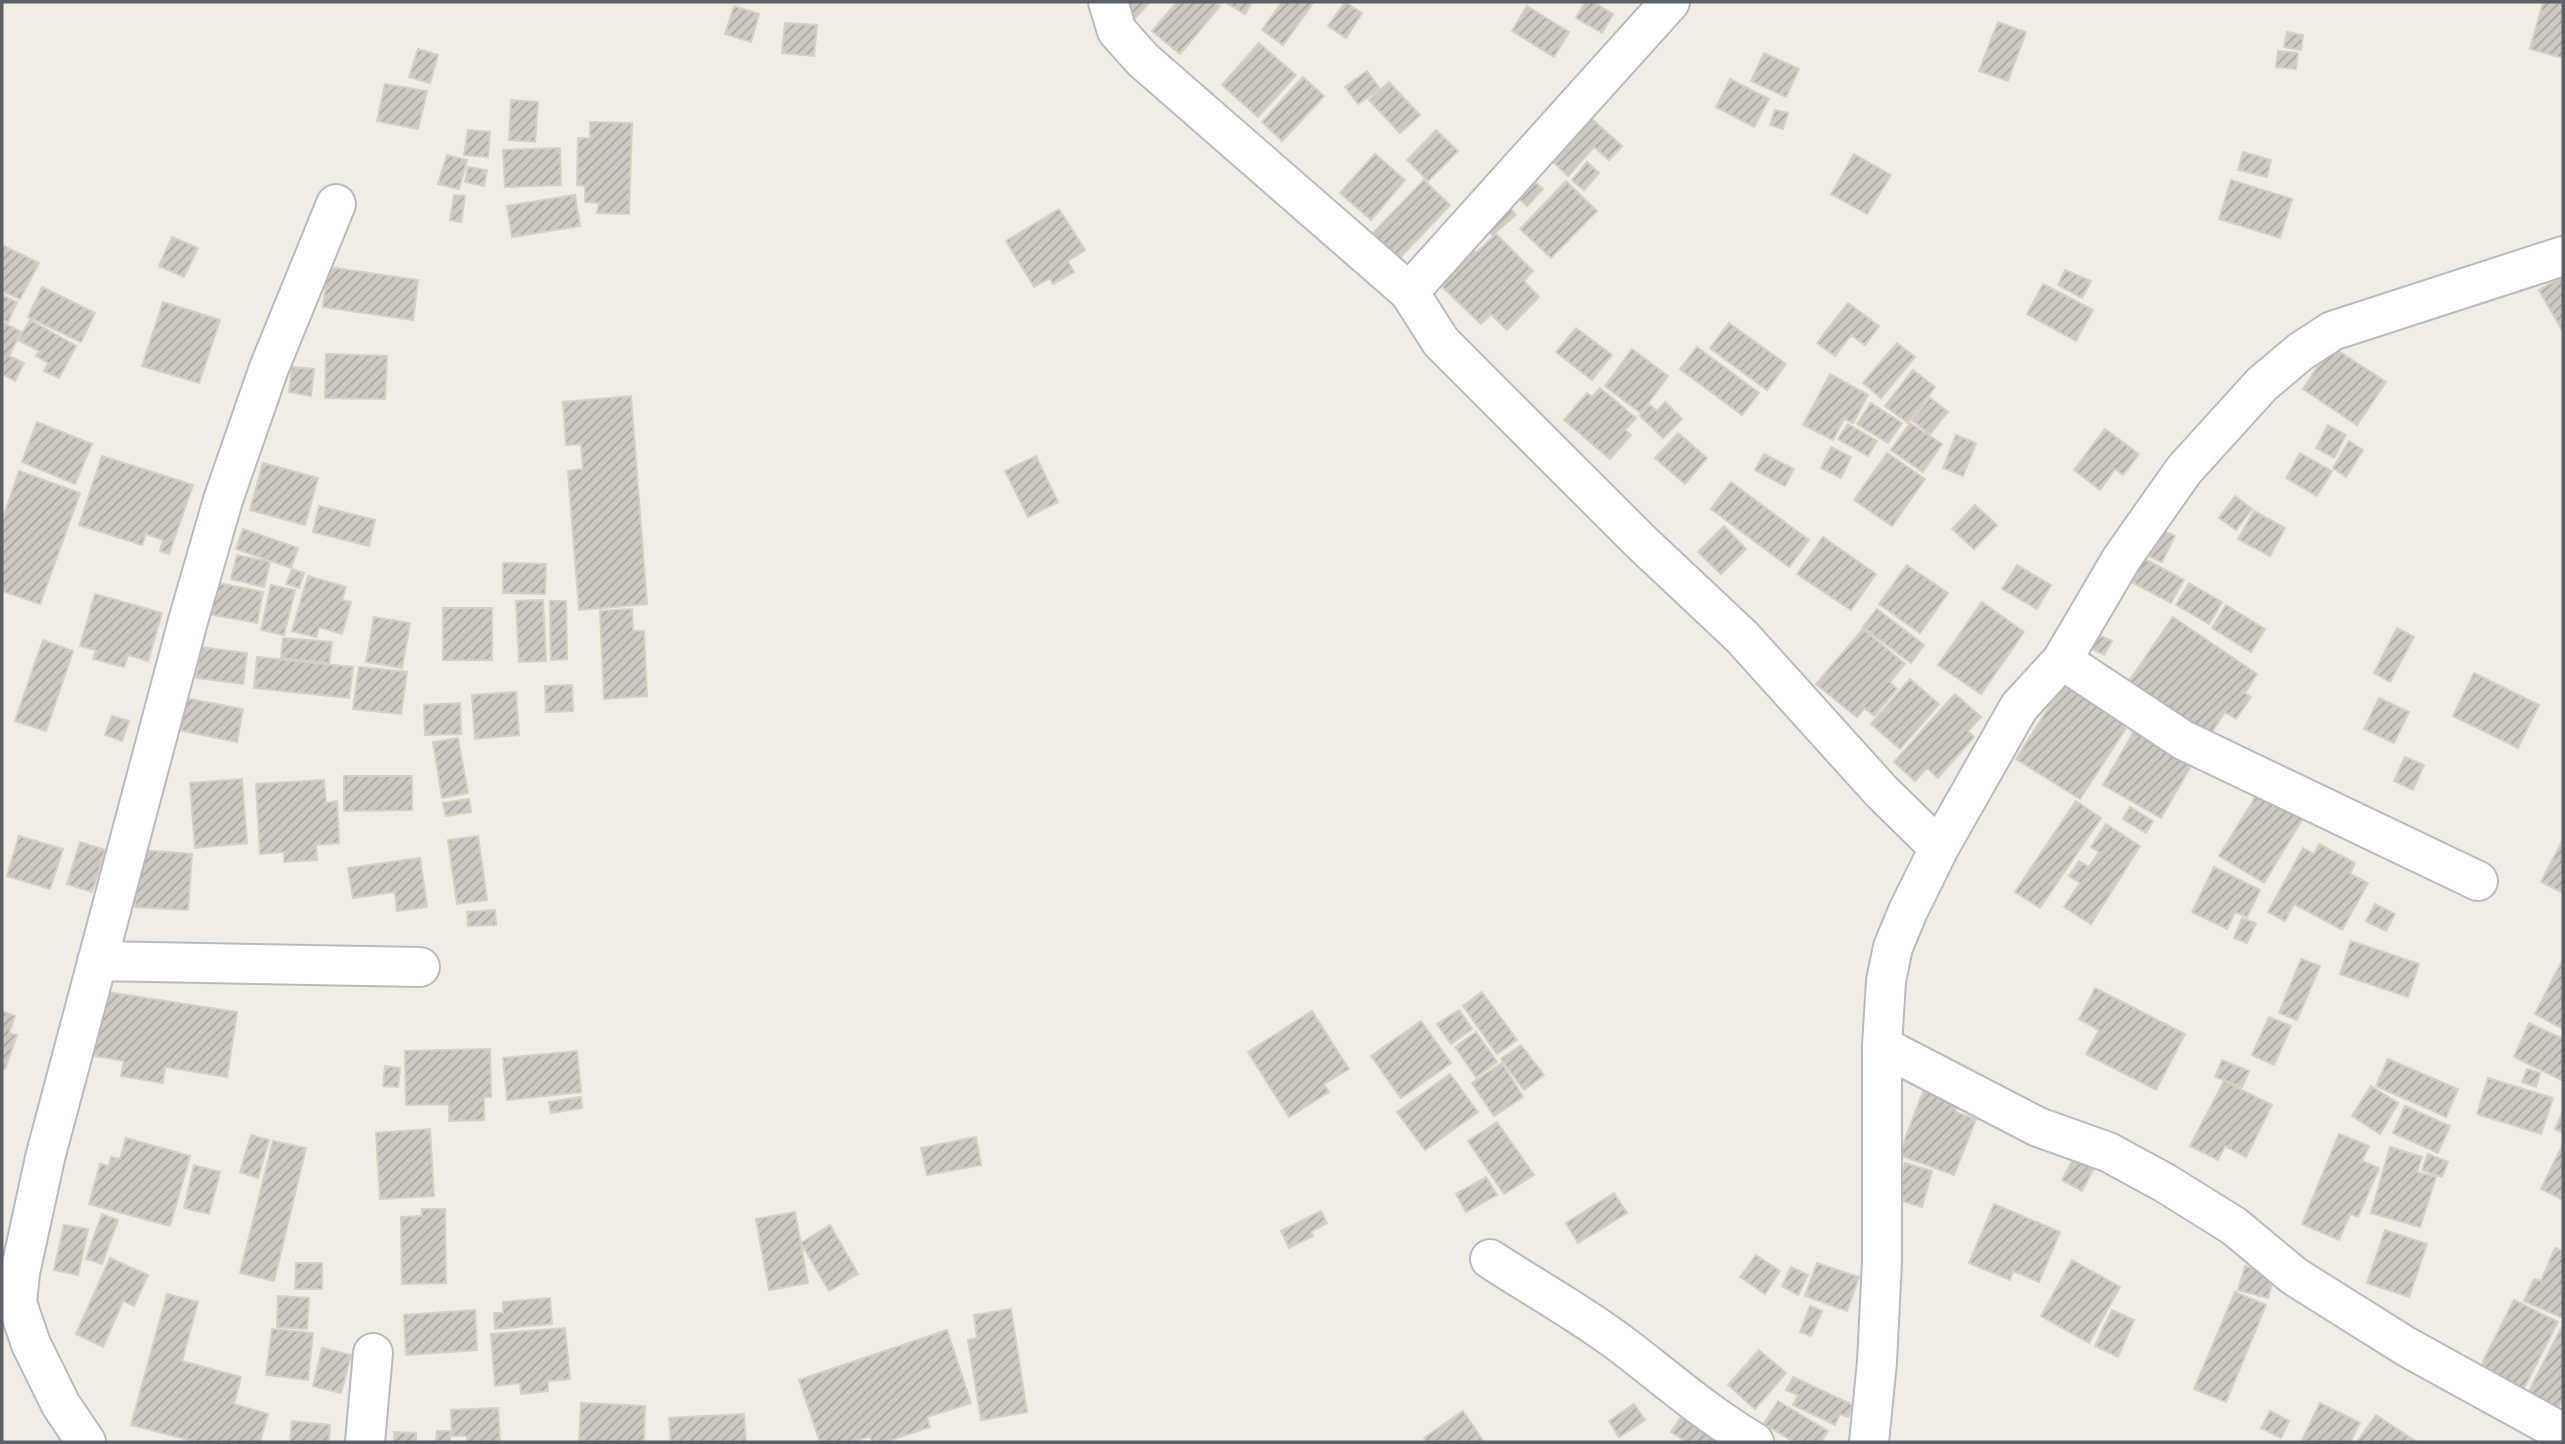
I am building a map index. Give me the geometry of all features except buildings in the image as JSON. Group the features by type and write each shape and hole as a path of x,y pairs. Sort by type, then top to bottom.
{"street":[{"path":"1108,2 1117,31 1143,60 1409,292 1441,342 1641,542 1742,637 1881,791 1940,848"},
{"path":"1409,292 1670,2"},
{"path":"86,1442 61,1405 31,1344 17,1303 20,1273 45,1157 188,621 223,500 269,368 337,204"},
{"path":"1869,1442 1877,1362 1882,1261 1882,1046 1886,981 1894,947 1908,911 2019,707 2062,660 2122,558 2184,470 2262,384 2300,352 2332,331 2563,256"},
{"path":"2062,660 2183,740 2478,881"},
{"path":"97,961 420,967"},
{"path":"1882,1046 2038,1127 2108,1152 2165,1183 2234,1226 2294,1276 2407,1347 2563,1433"},
{"path":"1490,1259 1623,1345 1690,1399 1754,1442"},
{"path":"365,1442 373,1353"}]}
